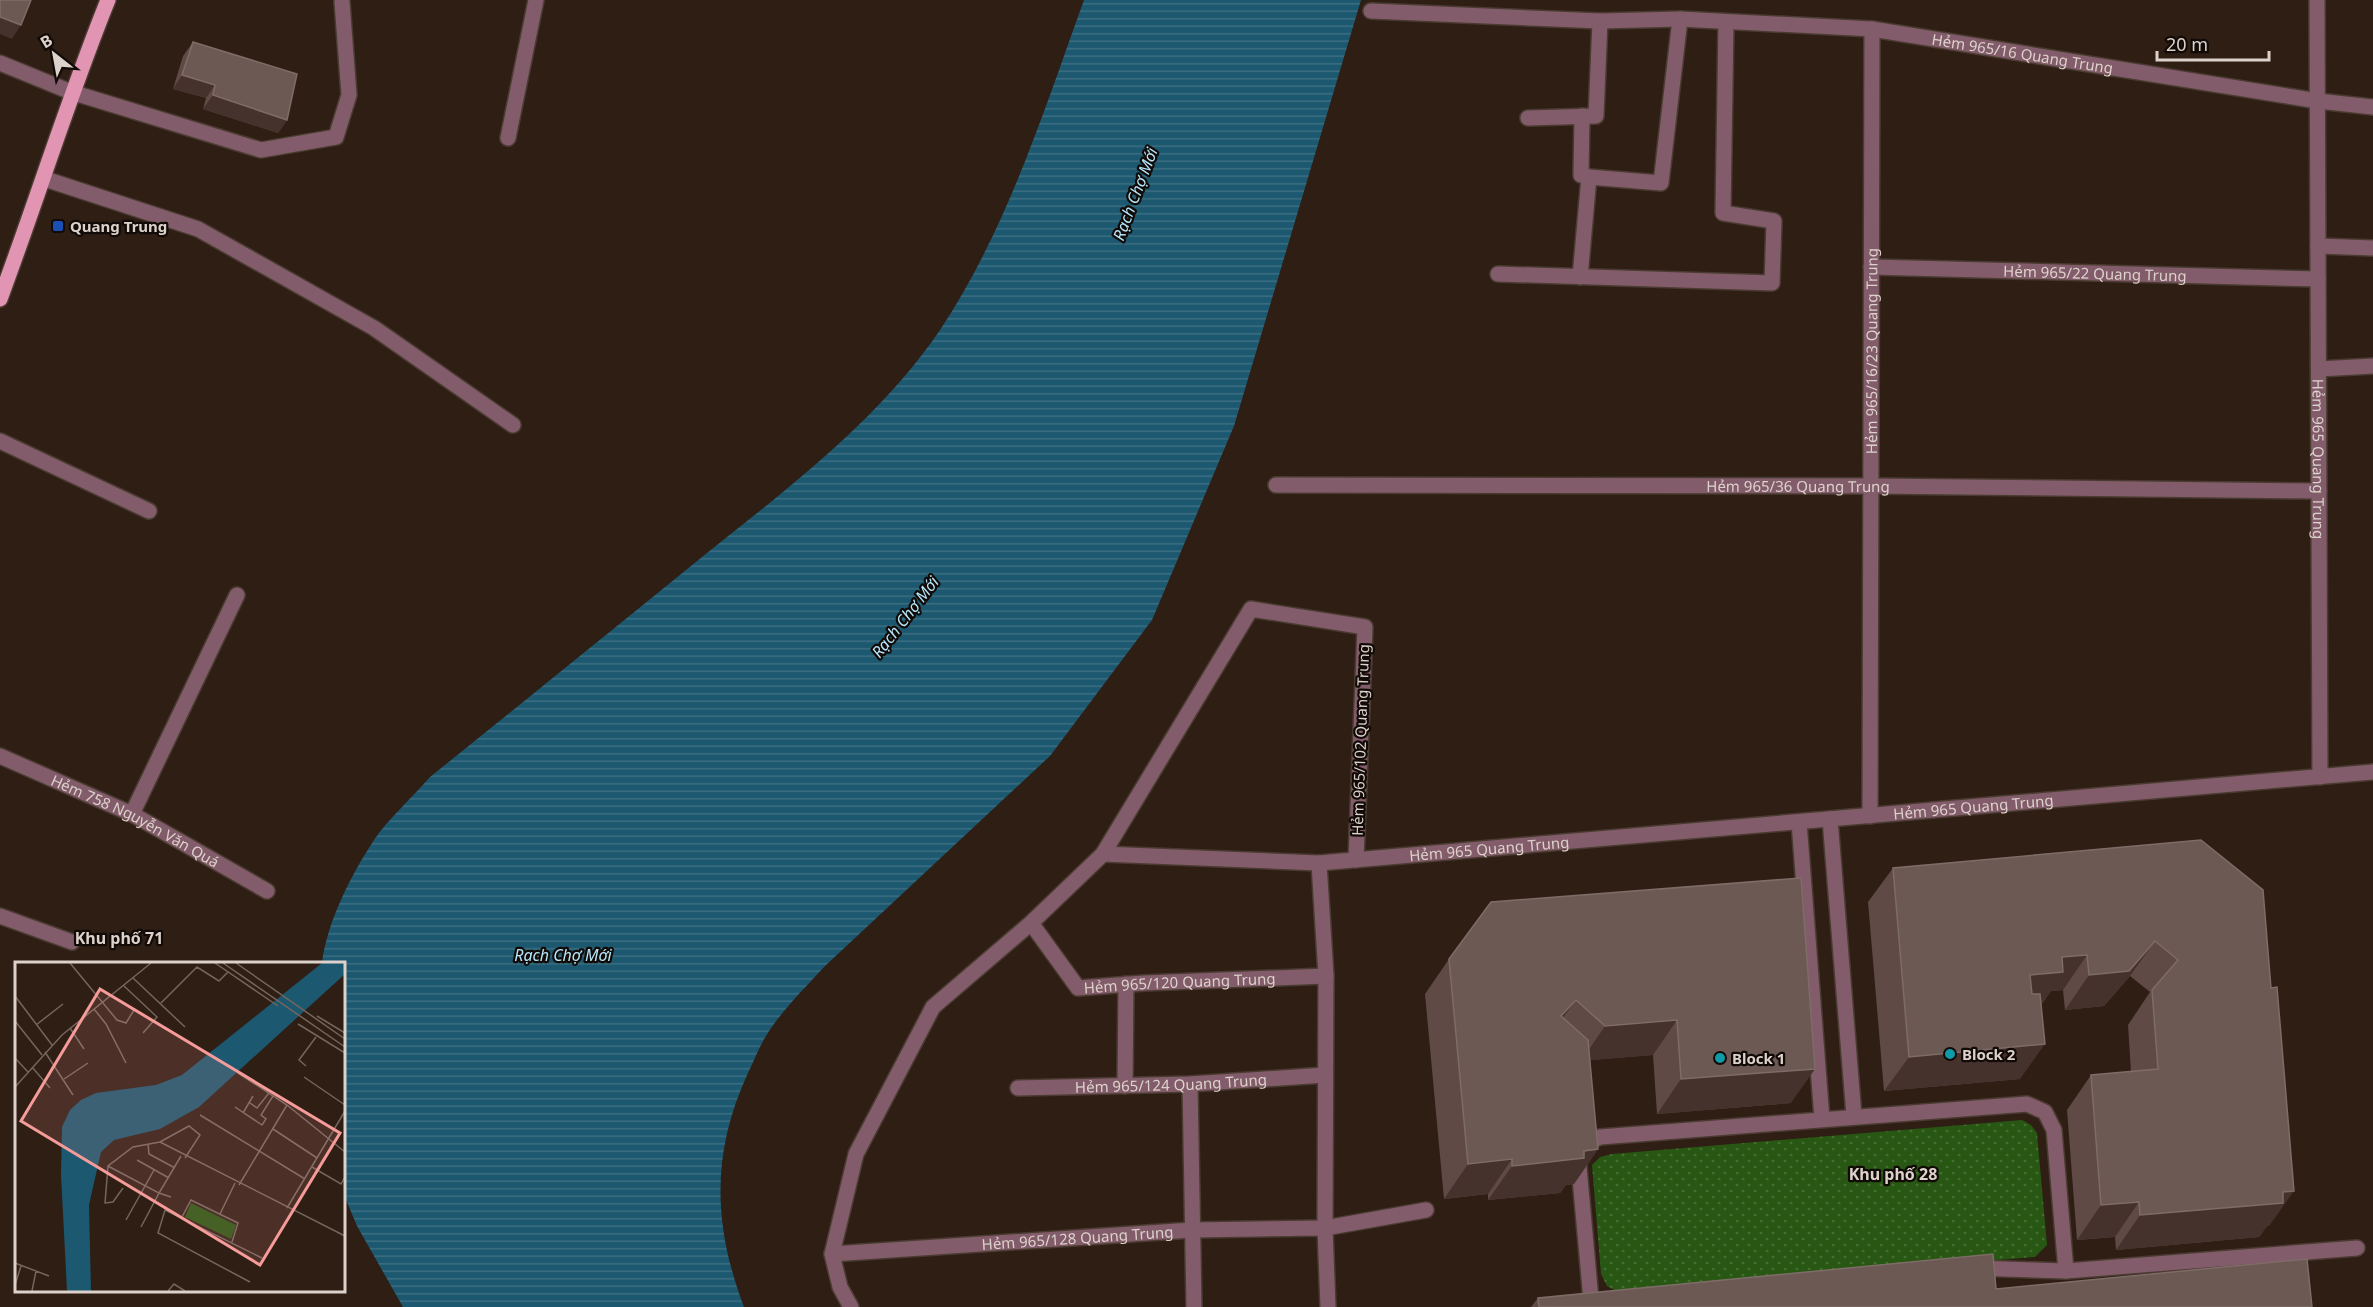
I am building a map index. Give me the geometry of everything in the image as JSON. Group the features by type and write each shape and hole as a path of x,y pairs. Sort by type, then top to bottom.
{"main road":[{"path":"0,299 45,179 71,92 108,0"}],"street":[{"path":"508,138 536,0"},
{"name":"Hẻm 965 Quang Trung","path":"1103,855 1319,863 2320,777 2317,0"},
{"path":"0,63 71,92 261,150 336,137 349,95 342,2"},
{"name":"Hẻm 965/16 Quang Trung","path":"1371,11 1600,21 1680,19 1872,29 2318,102 2373,107"},
{"path":"1582,116 1581,175 1661,183 1680,19"},
{"path":"1528,118 1596,116 1600,21"},
{"path":"1498,274 1772,283 1774,221 1723,213 1726,22"},
{"name":"Hẻm 965/16/23 Quang Trung","path":"1870,816 1872,29"},
{"path":"1580,277 1589,177"},
{"path":"45,179 198,229 374,328 513,425"},
{"path":"2318,246 2373,248"},
{"name":"Hẻm 965/22 Quang Trung","path":"1871,267 2318,279"},
{"path":"2319,369 2373,366"},
{"path":"0,441 149,511"},
{"name":"Hẻm 965/36 Quang Trung","path":"1276,484 2319,490"},
{"path":"132,814 237,595"},
{"name":"Hẻm 965/102 Quang Trung","path":"1103,855 1251,609 1365,627 1356,860"},
{"name":"Hẻm 758 Nguyễn Văn Quá","path":"0,756 132,814 267,891"},
{"path":"2320,777 2373,772"},
{"path":"1830,819 1854,1116"},
{"path":"1799,822 1822,1119"},
{"path":"851,1307 840,1287 832,1254 856,1154 933,1007 1031,923 1103,855"},
{"path":"1319,863 1326,976 1325,1228 1328,1307"},
{"path":"0,916 72,942"},
{"name":"Hẻm 965/120 Quang Trung","path":"1031,923 1078,988 1326,976"},
{"path":"1125,1086 1126,984"},
{"name":"Hẻm 965/124 Quang Trung","path":"1018,1088 1190,1084 1325,1075"},
{"path":"1190,1084 1194,1307"},
{"path":"1591,1300 1578,1156 1586,1143 1600,1137 2027,1104 2044,1112 2054,1130 2066,1271"},
{"path":"1325,1228 1426,1210"},
{"name":"Hẻm 965/128 Quang Trung","path":"832,1254 1192,1230 1325,1228"},
{"path":"1964,1269 1988,1267 2066,1271 2357,1248"}],"green space":[{"path":"2022,1120 2031,1125 2037,1133 2047,1245 2035,1257 1618,1292 1607,1286 1601,1274 1592,1165 1600,1157 1612,1154"}],"water":[{"name":"Rạch Chợ Mới","path":"1084,0 1361,0 1234,426 1152,620 1050,756 825,966 786,1008 763,1040 736,1103 727,1132 720,1189 726,1247 744,1307 403,1307 357,1226 345,1197 345,962 322,962 329,931 349,883 380,832 430,777 798,479 860,424 889,394 940,330 964,291 1004,211 1038,127"}],"building":[{"path":"0,0 31,0 21,25 0,17"},
{"path":"193,42 297,74 287,120 213,95 215,85 182,75"},
{"name":"Block 2","path":"2201,840 2263,890 2271,988 2277,987 2294,1191 2283,1192 2283,1203 2140,1215 2139,1202 2101,1205 2091,1075 2158,1069 2152,990 2178,960 2155,941 2129,971 2089,975 2087,955 2062,957 2063,972 2030,975 2032,994 2040,994 2045,1044 1909,1057 1893,868"},
{"name":"Block 1","path":"1801,878 1815,1069 1681,1079 1677,1020 1605,1026 1576,1000 1561,1016 1588,1040 1598,1149 1584,1151 1584,1158 1512,1166 1512,1159 1468,1164 1449,959 1491,902"},
{"path":"1993,1254 1996,1289 2307,1259 2312,1307 1539,1307 1538,1298"}],"place":[{"name":"Quang Trung","path":"58,226"},
{"name":"Block 2","path":"1950,1054"},
{"name":"Block 1","path":"1720,1058"}],"district":[{"name":"Khu phố 71","path":"119,938"},
{"name":"Khu phố 28","path":"1893,1174"}]}
